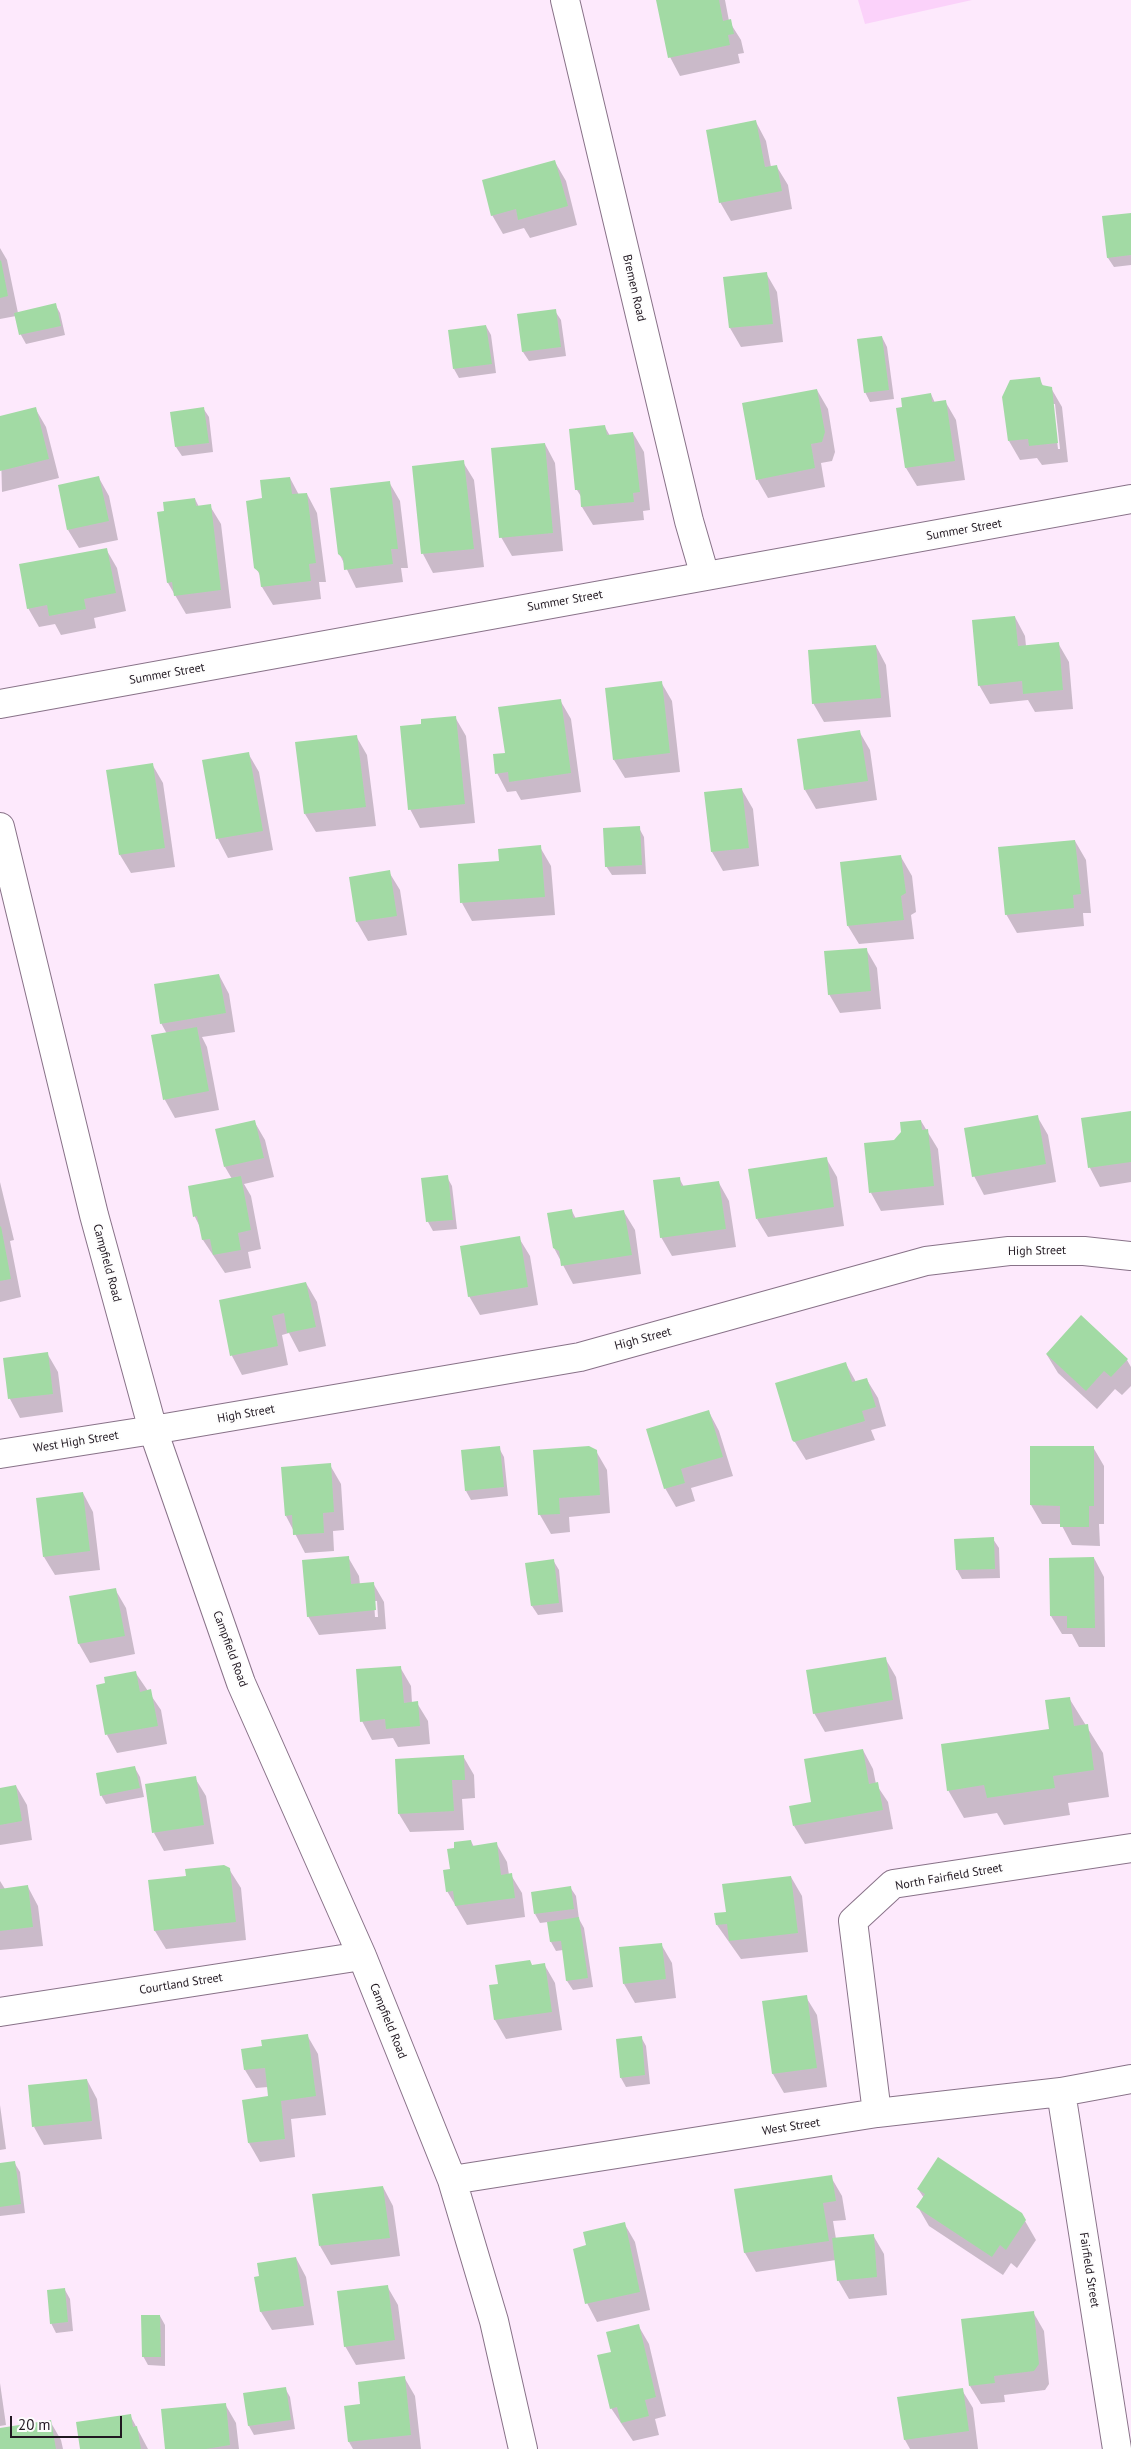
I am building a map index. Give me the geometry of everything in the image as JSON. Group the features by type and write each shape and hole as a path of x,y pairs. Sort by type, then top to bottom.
{"street":[{"name":"Bremen Road","path":"565,0 689,521 705,576"},
{"name":"Summer Street","path":"0,704 1131,499"},
{"name":"Campfield Road","path":"0,826 94,1215 153,1430 241,1683 362,1956 452,2180 494,2321 523,2449"},
{"name":"High Street","path":"153,1430 580,1357 926,1261 1009,1251 1084,1251 1131,1256"},
{"name":"West High Street","path":"0,1454 153,1430"},
{"name":"North Fairfield Street","path":"877,2113 853,1921 893,1884 1131,1848"},
{"name":"Courtland Street","path":"0,2012 362,1956"},
{"name":"West Street","path":"452,2180 877,2113 1061,2092 1131,2079"},
{"name":"Fairfield Street","path":"1061,2092 1117,2449"}],"shaded area":[{"path":"858,0 972,0 865,24"}],"building":[{"path":"656,0 719,0 723,21 731,19 734,34 728,35 730,45 668,58"},
{"path":"756,120 765,167 777,165 782,191 719,203 706,130"},
{"path":"555,160 568,206 518,220 516,209 491,216 482,180"},
{"path":"1131,213 1131,255 1107,258 1102,216"},
{"path":"0,261 8,296 0,298"},
{"path":"767,272 773,324 729,328 723,277"},
{"path":"56,303 61,326 19,335 14,313"},
{"path":"556,309 561,347 522,352 517,314"},
{"path":"486,325 492,364 453,369 448,330"},
{"path":"882,336 889,390 864,393 857,339"},
{"path":"1040,377 1042,385 1052,387 1058,443 1029,446 1028,439 1008,441 1002,397 1010,380"},
{"path":"817,389 825,432 822,442 811,444 815,468 756,480 742,403"},
{"path":"931,393 932,402 946,400 955,461 905,468 896,408 902,407 901,398"},
{"path":"36,407 49,459 0,471 0,416"},
{"path":"204,407 209,443 175,447 170,412"},
{"path":"605,425 607,435 633,432 640,492 633,493 634,502 581,507 580,490 575,490 569,429"},
{"path":"545,443 553,533 499,538 491,448"},
{"path":"464,460 474,549 421,554 412,466"},
{"path":"99,476 109,521 67,530 58,485"},
{"path":"290,477 292,494 307,493 316,563 309,564 311,581 261,587 259,572 254,568 246,501 262,498 260,480"},
{"path":"390,481 398,549 391,549 393,564 344,570 343,558 338,554 330,488"},
{"path":"195,498 196,506 211,504 221,590 174,596 172,582 167,583 157,512 164,511 163,502"},
{"path":"107,548 116,593 84,599 86,609 49,616 47,605 27,609 19,564"},
{"path":"1015,616 1018,646 1059,642 1063,690 1023,694 1022,681 978,686 972,620"},
{"path":"876,645 881,698 812,704 808,650"},
{"path":"662,681 670,753 613,760 605,688"},
{"path":"561,699 571,773 509,782 508,772 495,774 493,754 505,753 498,707"},
{"path":"456,716 465,804 408,810 400,726 421,724 421,719"},
{"path":"860,730 868,781 804,790 797,739"},
{"path":"357,735 366,807 304,814 295,742"},
{"path":"249,752 263,831 216,839 202,760"},
{"path":"153,763 165,848 119,855 106,770"},
{"path":"742,788 749,848 711,852 704,792"},
{"path":"640,826 642,865 605,867 603,828"},
{"path":"1075,840 1081,894 1073,895 1074,908 1005,915 998,847"},
{"path":"541,845 545,897 460,903 458,864 499,861 498,849"},
{"path":"901,855 906,893 901,896 904,920 847,926 840,862"},
{"path":"390,870 397,916 356,922 349,877"},
{"path":"867,948 871,991 828,995 824,951"},
{"path":"219,974 226,1013 160,1024 154,984"},
{"path":"197,1027 209,1091 163,1100 151,1035"},
{"path":"1131,1111 1131,1162 1088,1168 1081,1118"},
{"path":"1038,1115 1046,1164 972,1177 964,1128"},
{"path":"255,1120 264,1158 224,1167 215,1129"},
{"path":"921,1120 922,1130 928,1129 934,1186 869,1193 864,1143 894,1140 901,1132 900,1122"},
{"path":"827,1157 834,1207 756,1219 748,1169"},
{"path":"448,1175 453,1220 426,1222 421,1178"},
{"path":"241,1176 251,1230 238,1233 241,1250 213,1255 210,1239 202,1240 197,1216 193,1217 188,1186"},
{"path":"680,1177 681,1186 719,1181 726,1229 660,1238 653,1180"},
{"path":"572,1209 573,1218 624,1210 632,1255 561,1266 559,1251 553,1248 547,1213"},
{"path":"0,1227 11,1279 0,1281"},
{"path":"520,1236 528,1287 468,1297 460,1246"},
{"path":"306,1282 316,1327 287,1333 284,1313 272,1316 278,1346 230,1356 219,1300"},
{"path":"1081,1315 1128,1359 1111,1377 1104,1371 1086,1391 1046,1354"},
{"path":"48,1352 53,1394 8,1399 3,1358"},
{"path":"846,1362 852,1382 867,1378 876,1407 862,1411 865,1421 794,1442 775,1383"},
{"path":"709,1410 723,1457 681,1469 685,1483 664,1489 646,1429"},
{"path":"500,1446 504,1487 465,1491 461,1450"},
{"path":"589,1446 597,1450 600,1495 559,1498 560,1514 538,1515 533,1450"},
{"path":"1030,1446 1094,1446 1094,1506 1089,1506 1089,1527 1060,1527 1060,1506 1030,1505"},
{"path":"331,1463 334,1512 323,1513 324,1533 293,1535 292,1515 285,1516 281,1467"},
{"path":"83,1492 90,1551 43,1557 36,1498"},
{"path":"994,1537 995,1569 956,1570 954,1539"},
{"path":"349,1556 351,1584 374,1582 376,1610 307,1617 302,1560"},
{"path":"1094,1557 1095,1628 1067,1628 1067,1616 1050,1616 1049,1558"},
{"path":"554,1559 559,1603 531,1606 525,1563"},
{"path":"116,1588 125,1636 78,1644 69,1596"},
{"path":"886,1657 893,1700 813,1714 806,1670"},
{"path":"401,1666 404,1703 418,1701 420,1726 386,1729 385,1719 360,1722 356,1669"},
{"path":"136,1671 140,1692 151,1689 158,1726 105,1735 96,1685 105,1683 104,1677"},
{"path":"1070,1697 1074,1726 1088,1724 1094,1770 1053,1776 1055,1788 987,1798 984,1785 947,1791 941,1744 1049,1729 1045,1700"},
{"path":"863,1749 869,1784 878,1782 883,1810 793,1826 789,1806 811,1802 804,1759"},
{"path":"464,1755 465,1780 452,1780 454,1811 398,1814 395,1759"},
{"path":"135,1766 140,1788 100,1796 96,1773"},
{"path":"196,1776 204,1825 152,1833 145,1784"},
{"path":"16,1785 22,1821 0,1825 0,1788"},
{"path":"471,1840 472,1846 497,1842 501,1875 512,1873 515,1898 455,1906 453,1891 446,1892 443,1870 450,1869 447,1849 454,1848 454,1842"},
{"path":"224,1865 230,1868 236,1922 154,1931 148,1880 186,1876 185,1869"},
{"path":"791,1876 798,1933 729,1941 727,1924 716,1925 714,1913 726,1912 722,1884"},
{"path":"28,1885 33,1927 0,1931 0,1889"},
{"path":"571,1886 574,1909 534,1914 531,1892"},
{"path":"579,1917 588,1978 566,1981 561,1941 550,1942 547,1922"},
{"path":"662,1943 666,1979 623,1984 619,1947"},
{"path":"530,1960 532,1965 545,1963 552,2012 494,2020 489,1985 498,1984 495,1965"},
{"path":"807,1995 817,2068 772,2074 762,2001"},
{"path":"308,2034 316,2096 281,2101 285,2139 248,2143 242,2100 268,2096 265,2068 244,2070 241,2049 262,2046 261,2040"},
{"path":"642,2036 645,2075 620,2078 616,2039"},
{"path":"87,2079 92,2121 32,2127 28,2085"},
{"path":"938,2157 1022,2213 1026,2220 1006,2250 1000,2245 992,2257 916,2207 925,2194 917,2189"},
{"path":"15,2161 21,2204 0,2207 0,2163"},
{"path":"832,2175 836,2201 823,2203 829,2241 744,2253 734,2189"},
{"path":"383,2186 390,2238 319,2246 312,2194"},
{"path":"625,2222 640,2292 585,2304 573,2249 586,2245 583,2232"},
{"path":"874,2234 877,2277 837,2281 832,2238"},
{"path":"296,2257 304,2306 260,2312 254,2277 259,2276 257,2263"},
{"path":"388,2285 395,2340 344,2347 337,2291"},
{"path":"65,2288 68,2322 50,2324 47,2290"},
{"path":"1034,2311 1039,2364 1034,2371 994,2376 995,2383 969,2386 961,2319"},
{"path":"141,2315 160,2315 161,2357 142,2357"},
{"path":"639,2324 656,2397 645,2400 649,2416 621,2423 617,2407 610,2409 597,2355 611,2352 606,2332"},
{"path":"405,2376 411,2435 348,2442 344,2406 360,2404 358,2382"},
{"path":"286,2387 291,2420 248,2426 243,2393"},
{"path":"963,2388 969,2431 904,2440 897,2397"},
{"path":"226,2403 230,2445 206,2449 165,2449 161,2409"},
{"path":"131,2414 133,2427 137,2426 141,2449 80,2449 76,2422"},
{"path":"51,2420 56,2449 0,2449 0,2428"}]}
